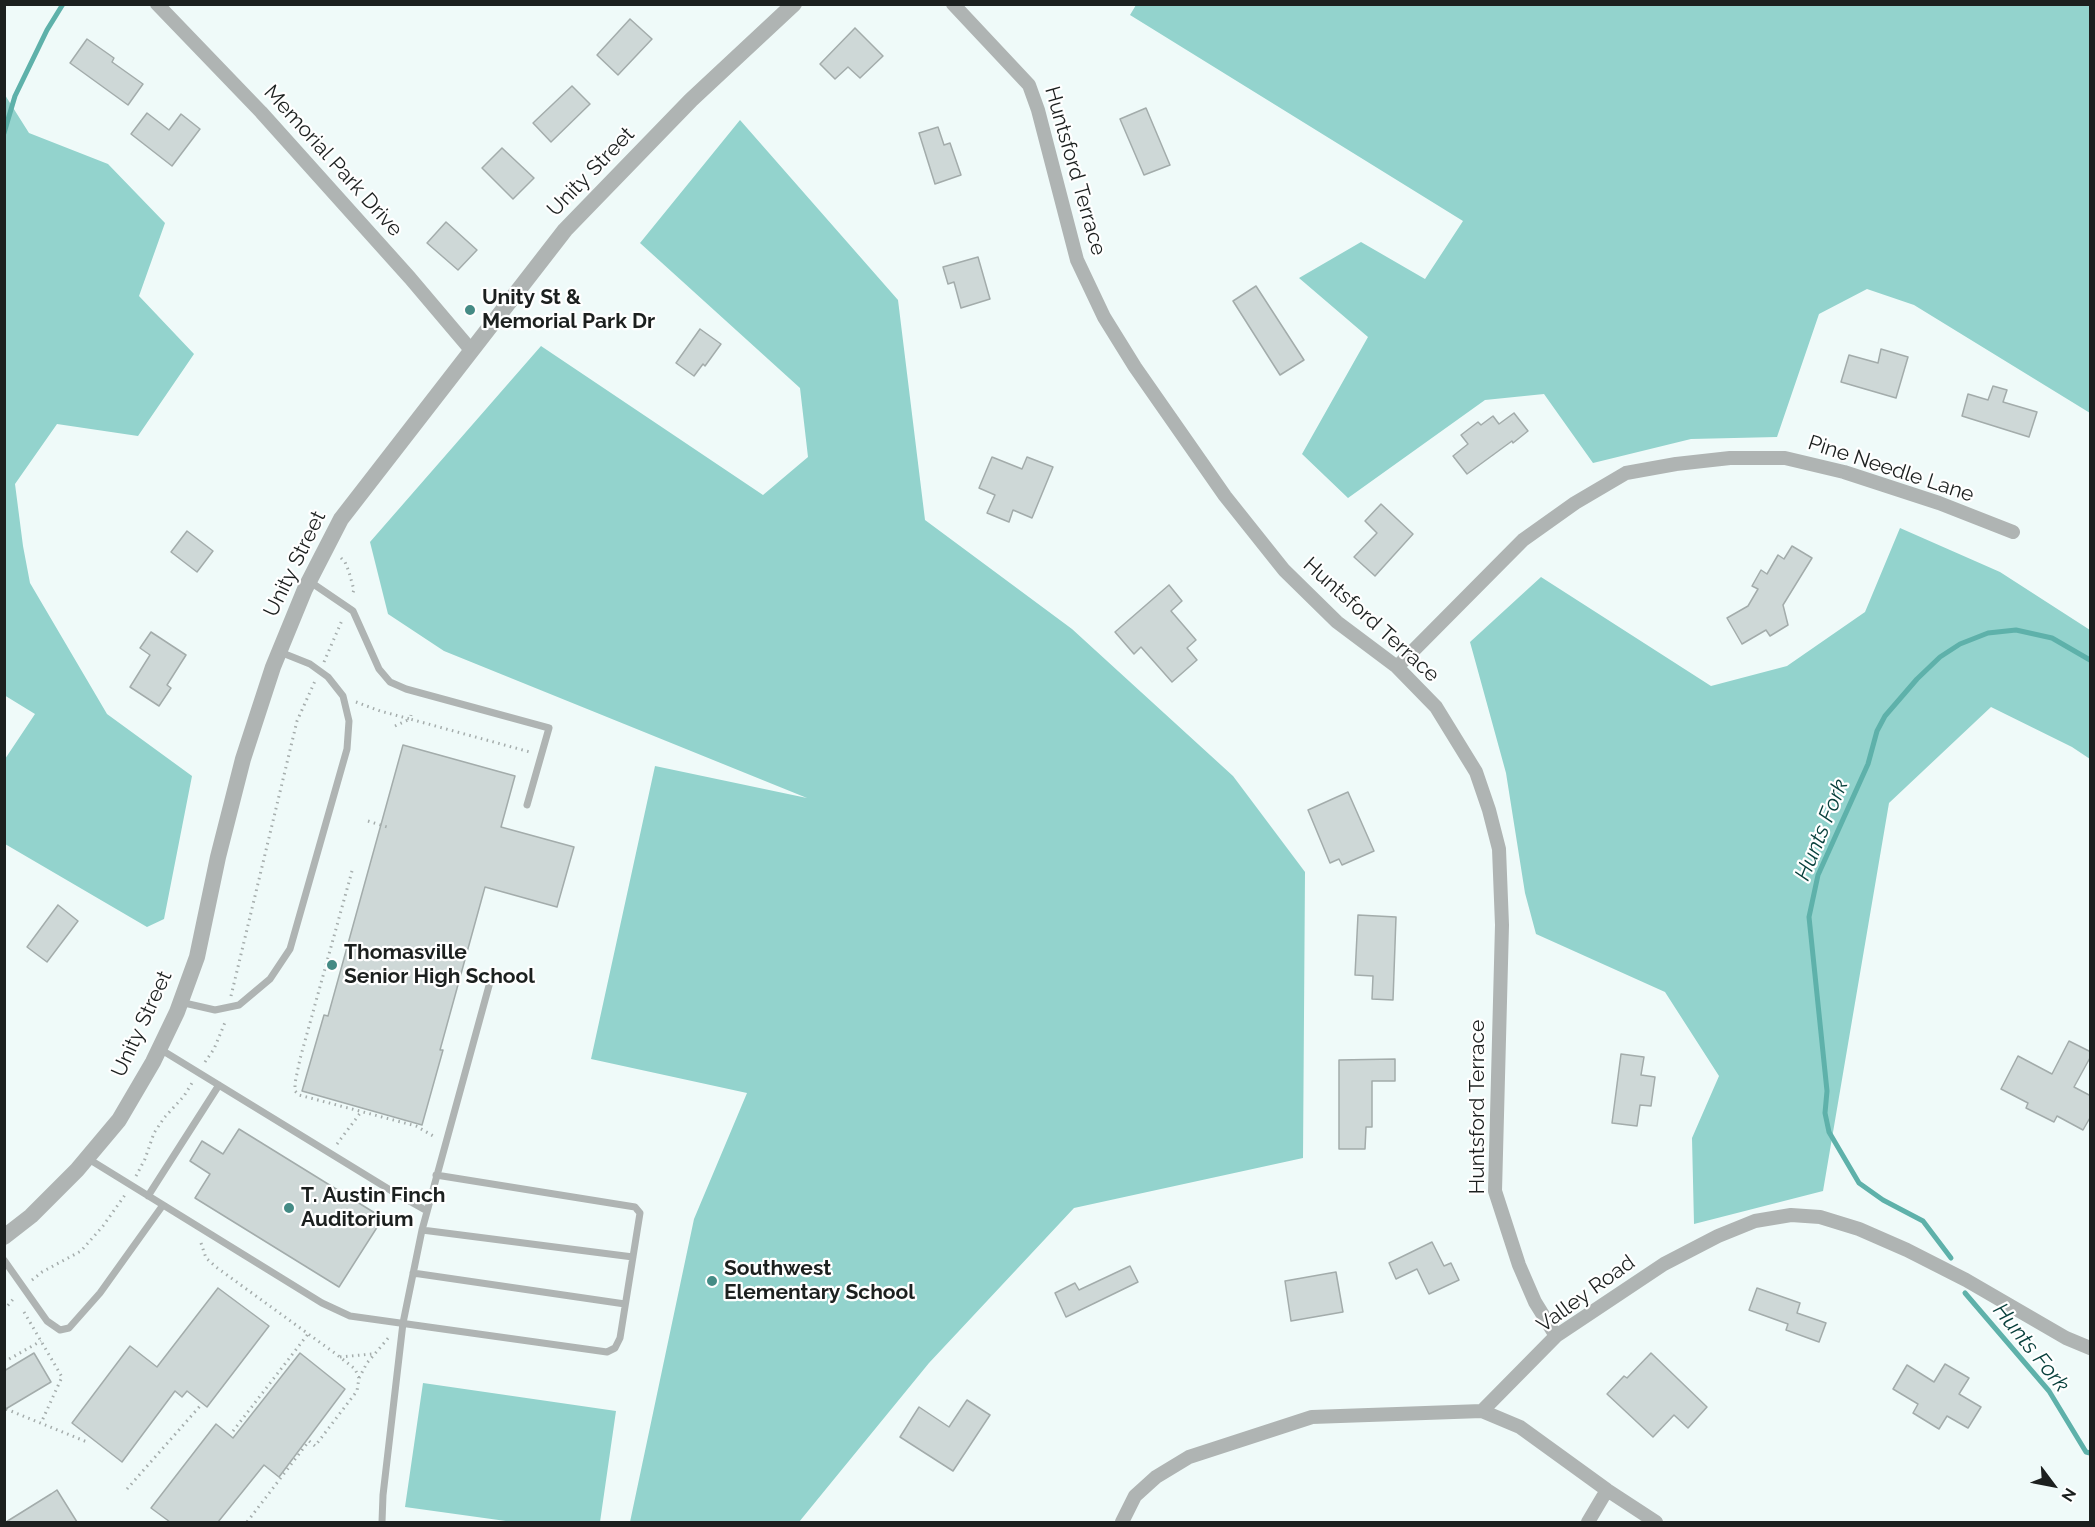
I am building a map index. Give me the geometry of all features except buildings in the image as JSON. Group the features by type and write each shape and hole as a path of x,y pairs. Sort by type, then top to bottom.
{"street":[{"name":"Memorial Park Drive","path":"157,4 261,111 471,350"},
{"name":"Unity Street","path":"4,1237 31,1216 87,1158 119,1120 160,1049 197,957 218,857 243,759 279,652 309,581 341,519 565,230 691,100 794,4"},
{"name":"Huntsford Terrace","path":"954,4 1029,85 1038,110 1077,260 1104,317 1135,367 1225,496 1284,570 1337,622 1397,667 1436,707 1476,772 1499,849 1502,925 1495,1191 1519,1265 1535,1302 1556,1336"},
{"name":"Pine Needle Lane","path":"1397,667 1523,540 1575,502 1626,474 1676,464 1730,458 1785,458 1844,472 1939,503 2013,532"},
{"name":"Valley Road","path":"1482,1411 1556,1336 1664,1264 1718,1236 1755,1221 1791,1215 1820,1217 1859,1229 1907,1250 1966,1280 2066,1338 2091,1348"},
{"path":"1122,1522 1133,1498 1156,1477 1188,1457 1312,1417 1482,1411 1520,1427 1607,1490 1656,1522"},
{"path":"1588,1522 1607,1490"}],"lane":[{"path":"309,581 352,611 365,634 379,669 390,682 406,689 549,728 527,805"},
{"path":"180,1002 215,1010 239,1005 270,980 290,949 346,749 349,721 343,696 328,677 310,664 279,652"},
{"path":"382,1522 383,1495 403,1323 413,1272 436,1175 490,982"},
{"path":"160,1049 427,1211"},
{"path":"148,1196 219,1085"},
{"path":"87,1158 322,1303 350,1316 607,1352 615,1348 620,1338 640,1213 635,1208 436,1175"},
{"path":"4,1260 47,1321 60,1330 69,1328 99,1293 163,1205"},
{"path":"422,1230 633,1257"},
{"path":"413,1272 626,1304"}],"path":[{"path":"229,1007 297,721 320,671"},
{"path":"343,696 380,711 410,717 530,752"},
{"path":"395,726 410,717"},
{"path":"368,821 387,827"},
{"path":"352,871 300,1059 294,1083 295,1091 299,1095 416,1126 445,1142"},
{"path":"330,1154 361,1112"},
{"path":"203,1229 201,1244 206,1258 355,1369 359,1378"},
{"path":"21,1307 62,1377 41,1423"},
{"path":"247,1522 309,1441 315,1446 357,1391 359,1378 374,1354 403,1323"},
{"path":"233,1431 308,1334"},
{"path":"4,1362 40,1341"},
{"path":"339,1357 374,1354"},
{"path":"127,1489 200,1406"},
{"path":"6,1409 87,1442"}],"shaded area":[{"path":"1136,5 2090,5 2090,413 1914,305 1867,289 1819,314 1777,437 1691,439 1593,463 1544,394 1485,400 1348,498 1302,454 1368,337 1299,278 1361,242 1425,279 1463,221 1130,15"},
{"path":"5,95 29,133 108,164 165,223 139,296 194,354 138,436 57,424 15,484 30,583 107,714 192,776 164,919 147,927 5,844 5,759 35,714 4,695"},
{"path":"740,120 898,300 925,520 1072,629 1233,776 1305,872 1303,1158 1074,1208 929,1363 799,1522 630,1522 694,1219 747,1093 591,1059 655,766 807,798 444,651 388,614 370,542 541,346 763,495 808,457 800,388 640,243"},
{"path":"1900,528 2000,572 2090,630 2090,759 2072,747 1991,707 1889,803 1823,1191 1694,1224 1692,1138 1719,1076 1665,992 1536,934 1525,893 1506,773 1470,642 1541,577 1711,686 1787,666 1865,612"},
{"path":"423,1383 616,1411 600,1522 513,1522 405,1507"}],"waterway":[{"path":"4,133 15,96 47,30 63,4"},
{"name":"Hunts Fork","path":"1951,1258 1923,1221 1883,1200 1859,1183 1829,1132 1825,1113 1827,1091 1809,917 1818,875 1868,764 1877,731 1885,716 1917,679 1940,657 1960,644 1988,633 2016,630 2052,638 2090,660"},
{"name":"Hunts Fork","path":"1965,1293 2049,1391 2086,1452 2090,1453"}],"place":[{"name":"Unity St & Memorial Park Dr","path":"470,310"},
{"name":"Thomasville Senior High School","path":"332,965"},
{"name":"T. Austin Finch Auditorium","path":"289,1208"},
{"name":"Southwest Elementary School","path":"712,1281"}]}
